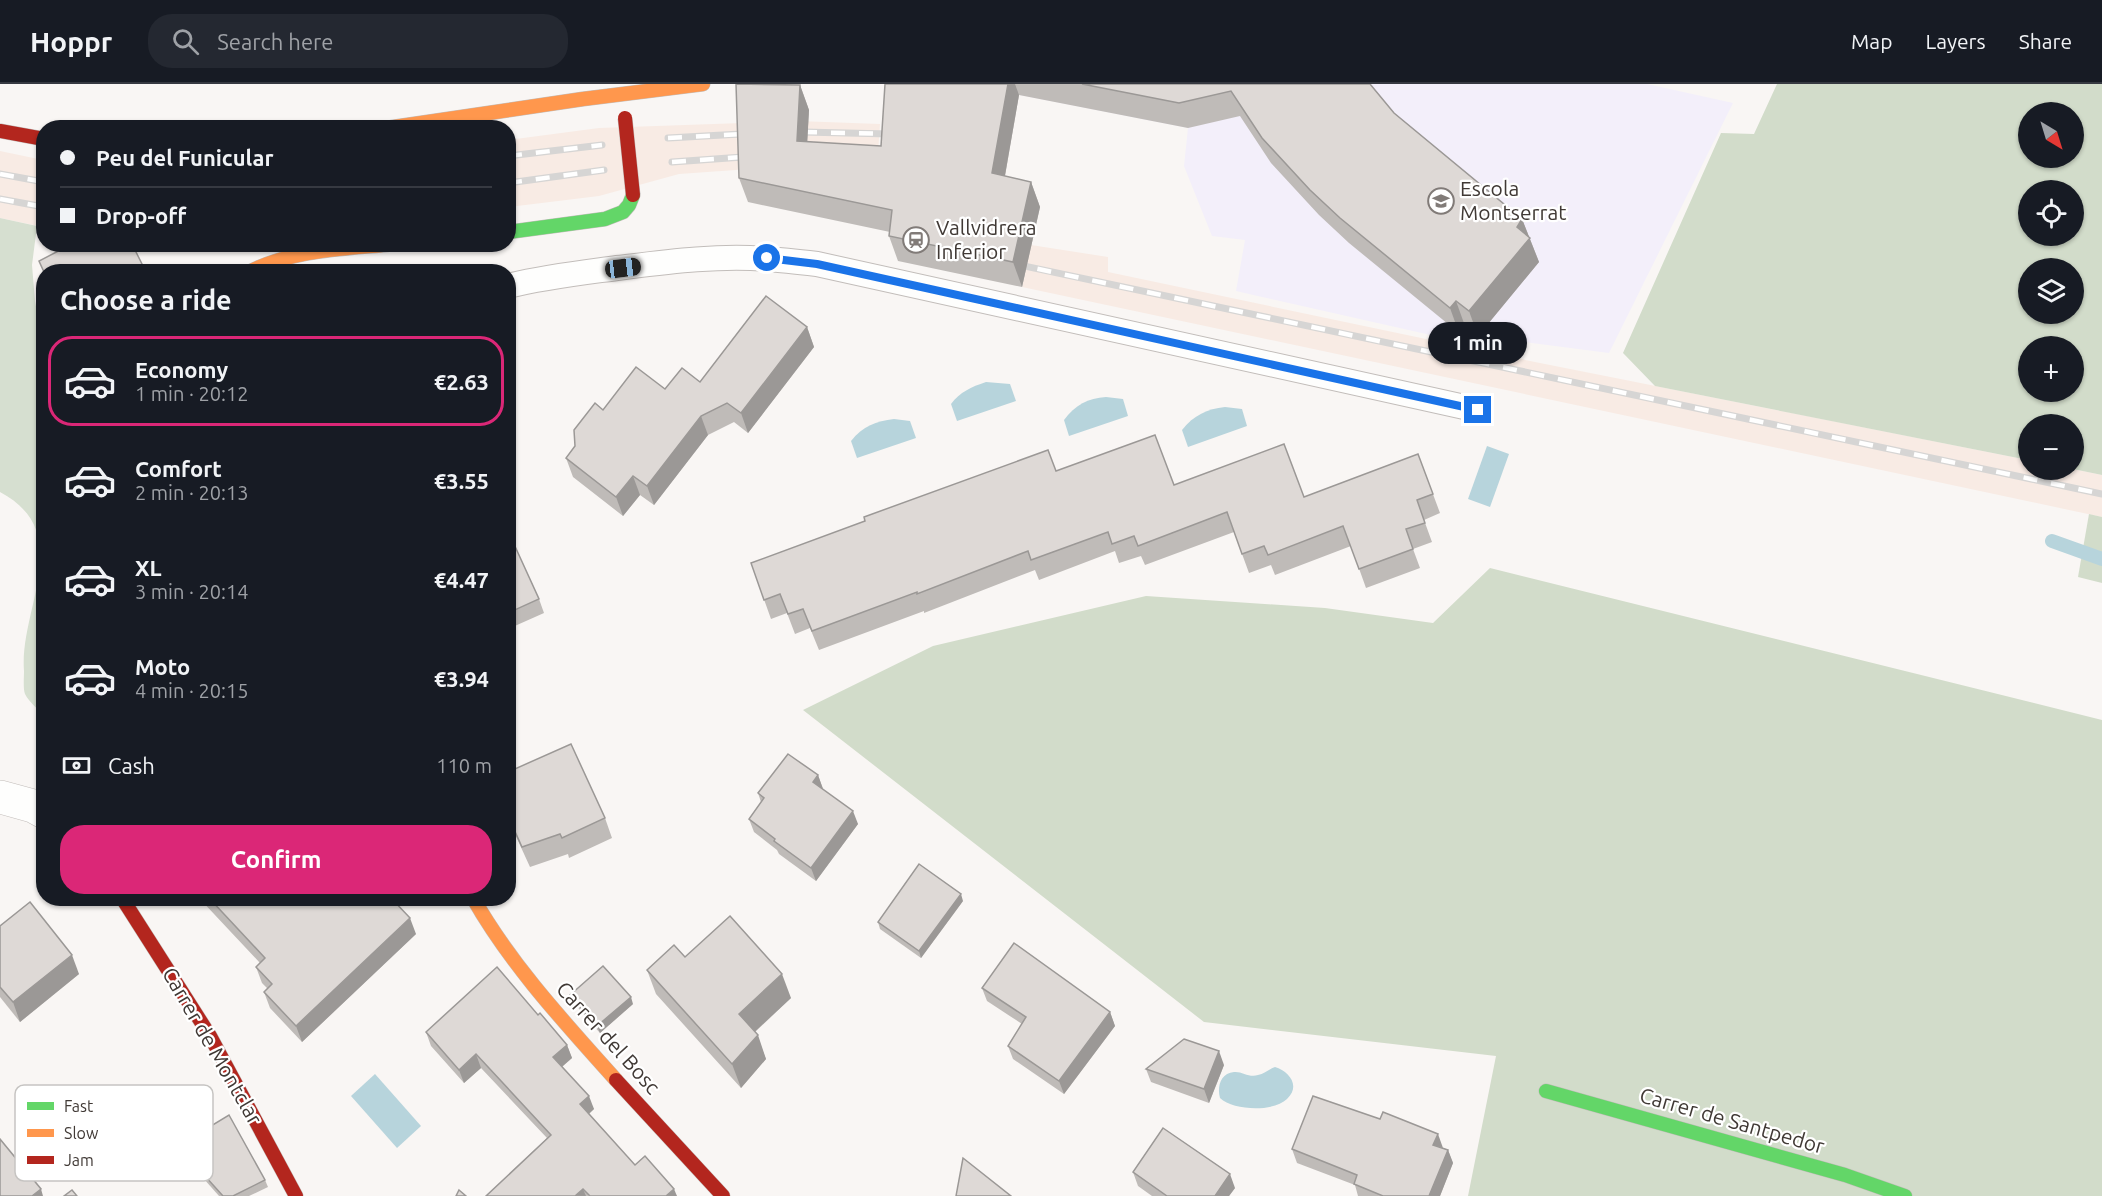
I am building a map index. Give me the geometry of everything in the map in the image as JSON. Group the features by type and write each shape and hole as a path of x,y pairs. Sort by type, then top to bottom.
{"street":[{"path":"442,120 703,84"},
{"path":"516,231 606,219 630,206 633,195 622,94"},
{"path":"0,131 36,138"},
{"path":"262,264 297,255 323,252"},
{"path":"0,798 36,808"},
{"name":"Carrer de Montclar","path":"127,906 210,1036 297,1196"},
{"name":"Carrer del Bosc","path":"477,906 510,958 592,1053 723,1196"},
{"name":"Carrer de Santpedor","path":"1546,1090 1845,1175 1905,1196"}],"lane":[{"path":"516,284 552,276 723,258 767,258 817,264 1478,410"}],"shaded area":[{"name":"Escola Montserrat","path":"964,84 1647,84 1733,103 1609,353 1479,336 1475,345 1236,291 1245,240 1212,236 1184,166 1188,128"},
{"path":"797,121 880,124 877,168 777,167 679,174 599,196 516,206 516,139 599,128"},
{"path":"0,151 36,159 36,226 0,218"},
{"path":"1031,245 1108,257 1108,272 1540,363 2018,458 2018,480 2084,480 2084,471 2102,475 2102,517 1022,287"}],"green space":[{"path":"1777,84 2102,84 2102,475 2084,471 2084,414 2018,414 2018,458 1655,386 1623,353 1721,133 1754,134"},
{"path":"0,218 36,226 32,265 36,306 36,528 23,509 0,492"},
{"path":"2089,514 2102,517 2102,583 2078,577"},
{"path":"1490,568 2102,720 2102,1196 1468,1196 1496,1056 1204,1022 803,710 933,646 1146,596 1325,608 1433,623"},
{"path":"36,591 36,708 24,692 25,647"}],"water":[{"path":"986,382 1010,384 1016,401 957,421 951,404 966,390"},
{"path":"1106,397 1123,399 1128,416 1069,436 1064,420 1068,415 1082,403"},
{"path":"1225,407 1242,409 1247,426 1188,447 1182,430 1191,420 1212,409"},
{"path":"894,419 910,421 916,438 857,458 851,441 870,425"},
{"path":"1487,446 1509,454 1490,507 1468,499"},
{"path":"1275,1067 1289,1075 1293,1084 1291,1094 1281,1103 1264,1108 1254,1108 1235,1105 1220,1098 1219,1086 1225,1075 1237,1072 1255,1076"},
{"path":"375,1074 421,1126 397,1148 351,1096"}],"building":[{"path":"736,84 800,85 797,141 881,146 885,84 1008,84 992,173 1031,182 1013,262 889,236 892,210 739,178"},
{"path":"1082,84 1370,84 1394,113 1522,219 1517,227 1530,238 1469,311 1456,301 1450,308 1340,218 1310,190 1262,138 1231,91 1179,103"},
{"path":"56,252 136,252 142,264 40,264 39,261"},
{"path":"766,296 807,327 741,413 727,403 701,416 647,486 633,476 616,497 566,458 575,446 574,430 595,403 603,410 636,367 665,389 682,368 700,382"},
{"path":"1155,435 1174,485 1284,444 1304,497 1418,454 1433,494 1417,500 1425,523 1406,529 1413,549 1359,569 1343,526 1268,555 1264,546 1242,554 1227,512 1138,546 1134,536 1112,544 1108,532 1031,560 1028,551 812,631 803,609 788,614 780,594 764,600 751,563 865,521 864,517 1048,450 1056,471"},
{"path":"516,549 539,599 516,609"},
{"path":"571,744 605,818 562,838 560,834 522,847 516,834 516,768"},
{"path":"788,754 818,775 813,782 853,811 811,868 749,819 764,798 758,793"},
{"path":"919,864 961,894 919,951 878,922"},
{"path":"30,902 72,955 13,1002 0,987 0,926"},
{"path":"216,906 399,906 410,918 296,1026 264,992 272,984 256,967 265,958"},
{"path":"730,916 782,974 739,1014 758,1035 732,1064 647,970 674,945 685,957"},
{"path":"1014,943 1110,1012 1059,1081 1008,1046 1026,1017 982,988"},
{"path":"603,966 631,997 597,1026 570,995"},
{"path":"497,967 567,1045 553,1057 589,1096 580,1104 635,1165 645,1156 674,1189 666,1196 590,1196 583,1189 575,1196 486,1196 551,1135 476,1054 459,1070 426,1032"},
{"path":"1184,1039 1219,1051 1204,1089 1146,1069"},
{"path":"1313,1096 1380,1119 1383,1112 1438,1134 1433,1145 1448,1150 1429,1196 1383,1196 1354,1184 1357,1175 1292,1149"},
{"path":"229,1115 265,1180 233,1196 223,1196 210,1181 213,1181 213,1125"},
{"path":"1163,1128 1230,1174 1215,1196 1167,1196 1133,1172"},
{"path":"0,1139 15,1157 15,1181 34,1181 41,1189 32,1196 0,1196"},
{"path":"963,1158 1011,1196 956,1196"},
{"path":"72,1190 77,1196 64,1196"},
{"path":"459,1190 466,1196 456,1196"}],"waterway":[{"path":"2052,541 2102,559"}],"railway":[{"path":"803,132 890,134"},
{"path":"668,138 741,134"},
{"path":"516,155 602,145"},
{"path":"672,162 743,157"},
{"path":"516,182 604,170"},
{"path":"0,174 36,181"},
{"path":"0,199 36,206"},
{"path":"1010,263 2102,494"}],"traffic: fast":[{"path":"516,231 605,219 623,212 633,195"},
{"path":"1546,1091 1845,1175 1905,1196"}],"traffic: slow":[{"path":"441,120 703,84"},
{"path":"266,264 316,252"},
{"path":"478,906 521,970 616,1080"}],"traffic: jam":[{"path":"625,118 633,195"},
{"path":"0,131 36,138"},
{"path":"127,906 210,1036 296,1196"},
{"path":"616,1080 723,1196"}],"place":[{"name":"Escola Montserrat","path":"1441,201"},
{"name":"Vallvidrera Inferior","path":"916,240"}],"route":[{"path":"767,258 817,264 1478,410"}]}
